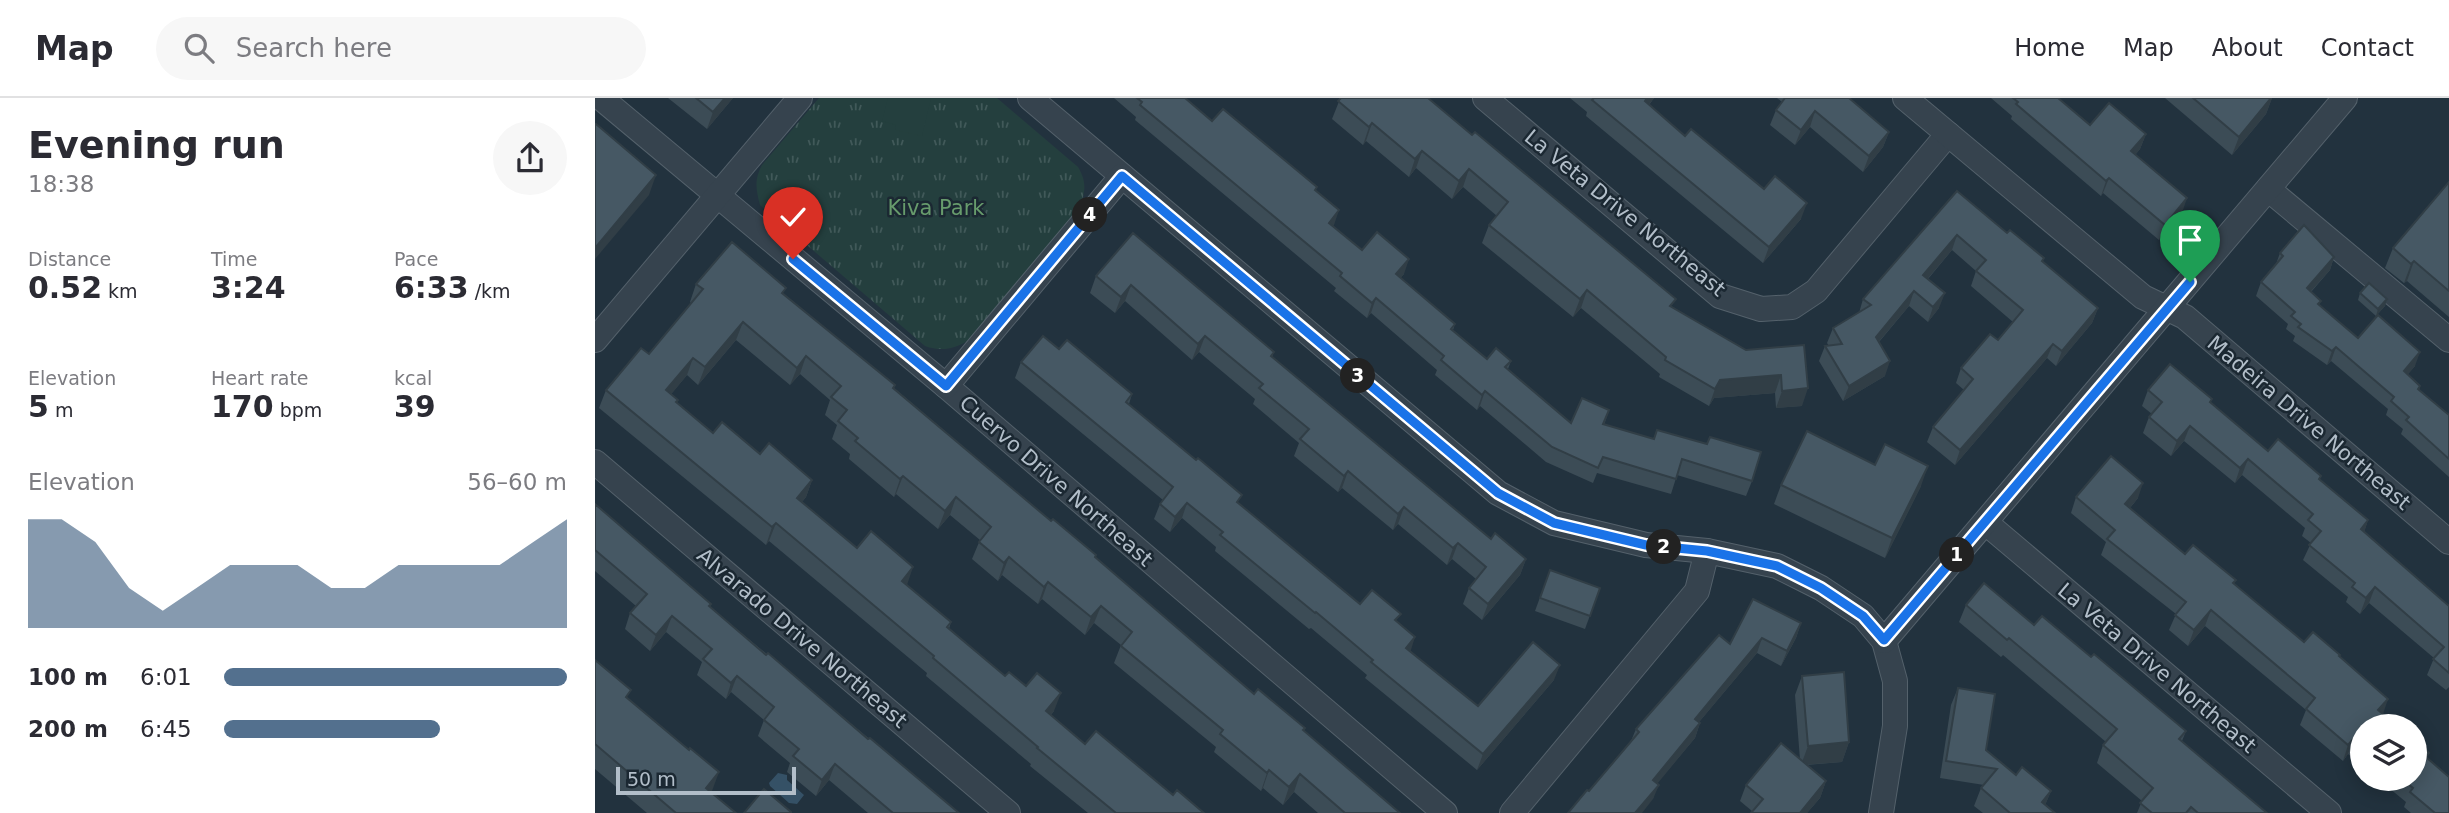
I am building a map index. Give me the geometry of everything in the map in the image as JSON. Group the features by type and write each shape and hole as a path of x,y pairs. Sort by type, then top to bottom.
{"street":[{"name":"Cuervo Drive Northeast","path":"601,98 946,386 1445,813"},
{"path":"595,340 800,98"},
{"path":"1030,98 1498,493 1554,523 1646,545 1707,551 1777,566 1821,588 1863,616 1884,640 1895,681 1895,726 1882,812"},
{"name":"La Veta Drive Northeast","path":"1485,98 1720,296 1761,309 1792,307 1816,291 1948,134"},
{"name":"Madeira Drive Northeast","path":"1905,98 2143,297 2185,317 2449,542"},
{"path":"1884,640 2167,309 2341,99"},
{"path":"946,386 1122,176"},
{"path":"2268,189 2328,230 2449,340"},
{"name":"Alvarado Drive Northeast","path":"595,462 1009,813"},
{"name":"La Veta Drive Northeast","path":"1986,523 2329,813"},
{"path":"1512,813 1697,591 1707,551"}],"green space":[{"name":"Kiva Park","path":"819,98 997,98 1078,167 1084,190 1077,212 969,340 948,349 925,346 760,205 757,185 762,165"},
{"path":"888,98 931,98 922,136 895,130 896,125 882,121"}],"water":[{"path":"778,773 787,775 787,780 804,795 797,804 789,803 770,786 769,783"}],"building":[{"path":"696,98 725,98 713,112"},
{"path":"1137,98 1185,98 1212,121 1223,109 1317,187 1315,190 1339,210 1329,223 1362,250 1377,232 1409,259 1396,274 1455,324 1451,329 1487,359 1496,348 1511,361 1505,367 1571,423 1582,398 1609,410 1603,424 1654,439 1657,430 1707,444 1710,437 1761,452 1752,481 1682,459 1676,479 1603,457 1598,468 1552,447 1485,391 1482,395 1441,360 1444,356 1376,298 1372,303 1340,276 1342,273 1140,105 1142,102"},
{"path":"1341,98 1428,98 1472,135 1475,132 1676,299 1670,306 1746,350 1804,345 1808,388 1782,391 1781,375 1720,380 1715,389 1665,360 1666,357 1587,290 1580,299 1489,225 1508,202 1469,169 1459,181 1422,151 1415,159 1372,123 1369,127 1338,101"},
{"path":"1647,98 1645,101 1685,136 1691,129 1764,189 1775,176 1807,203 1769,247 1592,100"},
{"path":"1785,98 1849,98 1889,132 1869,156 1815,111 1801,130 1776,110"},
{"path":"2013,98 2058,98 2090,125 2109,103 2146,134 2131,151 2187,198 2165,225 2109,178 2106,181 2016,104 2018,102"},
{"path":"2193,98 2271,98 2239,137"},
{"path":"595,125 656,175 595,248"},
{"path":"2449,182 2449,291 2414,261 2411,264 2393,248"},
{"path":"1957,191 2007,233 2010,230 2044,258 2042,261 2098,308 2062,351 2053,344 1960,450 1933,427 1973,379 1961,368 1990,334 1998,340 2023,310 1976,271 1986,260 1957,235 1923,275 1945,293 1933,307 1914,291 1876,337 1890,361 1849,386 1825,346 1842,344 1833,328 1871,305 1863,299"},
{"path":"2304,225 2334,257 2307,288 2321,301 2318,304 2358,338 2378,315 2420,352 2404,371 2420,386 2418,389 2449,415 2449,459 2406,420 2409,417 2391,401 2394,397 2336,347 2332,351 2298,327 2301,324 2291,316 2295,312 2261,282 2283,256 2280,253"},
{"path":"1133,233 1274,352 1271,356 1491,539 1495,533 1526,559 1488,604 1469,588 1486,567 1458,543 1453,548 1404,507 1398,514 1348,471 1344,476 1300,439 1309,429 1259,388 1263,384 1205,336 1198,344 1131,285 1121,297 1096,276"},
{"path":"732,242 786,288 782,293 895,385 893,388 1051,521 1053,519 1096,555 1095,557 1254,694 1258,689 1305,728 1303,730 1400,813 1345,813 1300,774 1289,787 1269,770 1267,773 1220,734 1223,730 1121,646 1132,632 1101,606 1091,617 1048,582 1044,587 1009,557 1004,563 979,542 991,527 956,497 945,511 903,476 900,479 855,441 858,438 838,421 847,410 831,397 841,386 806,356 797,368 743,322 705,367 693,358 666,390 678,400 676,402 713,433 722,422 760,454 769,443 812,480 797,498 857,548 871,531 913,567 902,581 951,622 947,627 1005,676 1009,672 1026,686 1037,673 1061,693 1046,711 1085,744 1096,731 1173,795 1177,790 1204,813 1116,813 776,523 772,527 606,390 641,348 649,354 703,289 696,284"},
{"path":"2369,283 2387,299 2378,309 2360,293"},
{"path":"1043,336 1059,349 1067,340 1132,394 1126,402 1242,495 1237,502 1360,604 1372,590 1401,614 1395,620 1415,637 1406,648 1478,706 1533,642 1560,665 1483,754 1371,662 1373,660 1316,612 1220,535 1223,532 1187,503 1175,517 1160,504 1173,487 1021,362"},
{"path":"2170,364 2268,451 2278,439 2321,476 2319,479 2368,520 2361,529 2449,606 2449,673 2433,659 2444,647 2375,587 2366,598 2352,587 2355,583 2309,545 2321,531 2308,520 2313,514 2248,459 2240,468 2190,426 2177,441 2149,417 2162,402 2148,390"},
{"path":"1807,431 1875,465 1885,444 1928,466 1892,538 1781,485"},
{"path":"2111,456 2143,483 2125,504 2185,554 2193,545 2236,580 2233,583 2304,642 2313,632 2388,699 2378,710 2383,714 2350,714 2348,745 2306,709 2315,698 2211,610 2194,630 2175,615 2186,602 2107,539 2115,530 2076,497"},
{"path":"595,504 766,655 768,653 959,813 893,813 835,764 822,780 793,756 799,749 764,720 774,707 737,676 731,683 703,659 712,649 672,616 656,635 630,613 647,594 595,550"},
{"path":"1550,570 1600,588 1590,616 1540,598"},
{"path":"1984,583 2034,625 2042,616 2091,657 2094,654 2186,731 2179,739 2267,813 2198,813 2191,807 2186,813 2152,813 2140,803 2153,788 2103,745 2117,729 1966,605"},
{"path":"1753,599 1801,623 1787,651 1762,638 1695,719 1700,723 1653,780 1659,785 1635,813 1568,813 1639,732 1636,729 1719,635 1730,644"},
{"path":"595,660 631,690 626,697 719,772 706,788 736,813 676,813 595,744"},
{"path":"1844,672 1849,742 1808,746 1802,676"},
{"path":"1958,688 1995,694 1986,750 2016,775 2022,767 2051,791 2042,802 2055,813 2010,813 1981,788 1997,769 1946,761"},
{"path":"1781,743 1826,781 1800,813 1751,813 1763,799 1746,785"},
{"path":"2427,758 2449,777 2449,813 2435,813 2410,792 2427,791"},
{"path":"764,789 791,812 791,813 744,813"}],"route":[{"path":"793,259 946,386 1122,176 1498,493 1554,523 1646,545 1707,551 1777,566 1821,588 1863,616 1884,640 2190,282"}]}
